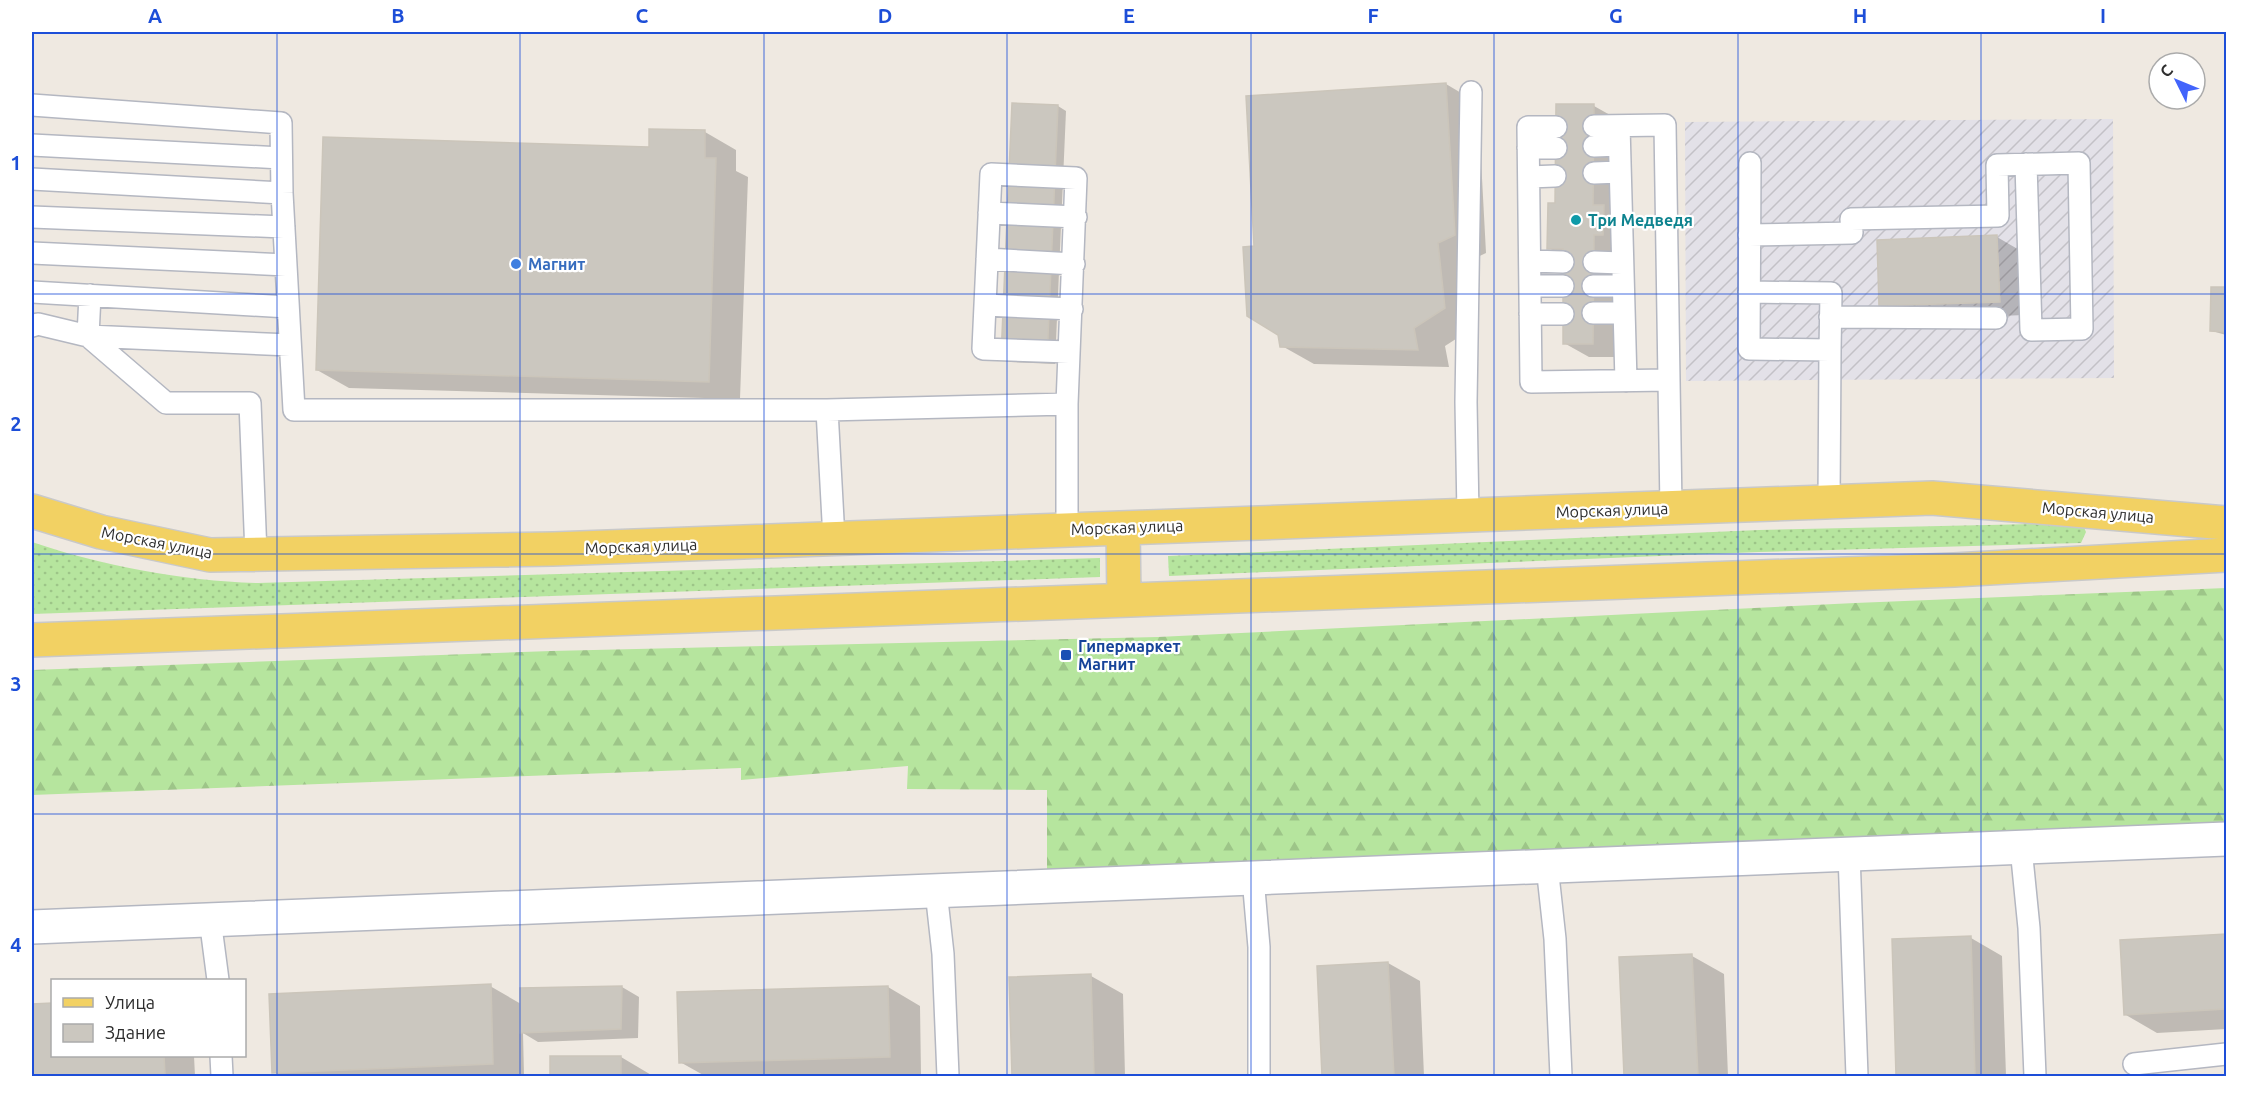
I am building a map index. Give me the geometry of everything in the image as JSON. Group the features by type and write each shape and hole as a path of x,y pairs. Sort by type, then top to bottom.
{"main road":[{"name":"Морская улица","path":"32,511 101,532 210,555 553,549 1932,498 2226,523"},
{"path":"1123,528 1124,600"},
{"path":"32,640 1954,570 2226,555"}],"street":[{"path":"32,927 2226,839"}],"lane":[{"path":"1468,515 1466,402 1471,92"},
{"path":"32,105 281,123 282,192 294,410 827,410 1067,404"},
{"path":"1594,136 1619,136 1665,125 1671,508"},
{"path":"1556,137 1528,127 1531,382 1669,380"},
{"path":"1619,136 1626,381"},
{"path":"32,145 281,158"},
{"path":"1750,163 1749,349 1830,350"},
{"path":"1749,235 1852,233 1851,219 1998,216 1997,165 2026,164 2079,163 2082,329 2031,330 2026,164"},
{"path":"1594,173 1620,172"},
{"path":"1067,530 1067,404 1076,178 991,174 984,349 1069,352"},
{"path":"1529,177 1555,176"},
{"path":"32,179 282,192"},
{"path":"989,213 1076,217"},
{"path":"32,217 284,227"},
{"path":"32,253 286,265"},
{"path":"987,259 1074,264"},
{"path":"1530,261 1563,262"},
{"path":"1594,262 1622,263"},
{"path":"1530,286 1563,286"},
{"path":"1593,286 1623,286"},
{"path":"32,292 288,307"},
{"path":"1749,292 1831,293 1829,502"},
{"path":"88,336 90,295"},
{"path":"985,305 1072,309"},
{"path":"1593,313 1624,313"},
{"path":"1530,314 1563,314"},
{"path":"1830,317 1996,318"},
{"path":"32,326 38,324 88,336 290,345"},
{"path":"88,336 166,403 250,403 256,554"},
{"path":"827,410 834,539"},
{"path":"2021,848 2029,928 2035,1077"},
{"path":"1849,854 1857,1077"},
{"path":"1547,866 1555,939 1561,1077"},
{"path":"1253,878 1259,946 1259,1077"},
{"path":"936,891 943,954 948,1077"},
{"path":"210,920 218,979"},
{"path":"2134,1064 2226,1054"},
{"path":"221,1057 222,1077"}],"shaded area":[{"path":"2113,119 2114,378 1686,381 1685,122"}],"green space":[{"path":"2082,523 2086,532 2081,543 1759,552 1169,576 1168,556 1759,530"},
{"path":"32,542 86,558 144,571 201,579 258,583 1100,558 1100,577 32,614"},
{"path":"2226,588 2226,836 1047,874 1047,790 907,789 908,766 741,780 741,768 32,795 32,670 551,651 1158,637 1855,603"}],"building":[{"path":"1446,83 1455,235 1438,243 1445,308 1414,328 1418,350 1280,347 1278,335 1247,316 1243,247 1254,246 1246,96"},
{"path":"1012,103 1058,105 1047,360 1001,358"},
{"name":"Три Медведя","path":"1556,104 1594,104 1593,205 1604,205 1603,235 1594,235 1593,344 1563,344 1563,249 1547,249 1548,203 1555,203"},
{"name":"Магнит","path":"649,129 705,130 705,158 716,158 709,382 316,370 323,137 649,147"},
{"path":"1997,235 2000,302 1879,306 1877,240"},
{"path":"2211,287 2226,287 2226,332 2210,331"},
{"path":"2226,934 2226,1009 2124,1015 2120,940"},
{"path":"1971,936 1975,1076 1896,1076 1892,939"},
{"path":"1692,954 1698,1076 1624,1076 1619,957"},
{"path":"1388,962 1394,1076 1322,1076 1317,966"},
{"path":"1091,974 1094,1076 1012,1076 1009,977"},
{"path":"491,984 493,1064 272,1073 269,994"},
{"path":"622,986 621,1029 520,1033 520,988"},
{"path":"888,986 890,1057 679,1063 677,992"},
{"path":"51,1003 51,1057 164,1057 165,1074 32,1076 32,1004"},
{"path":"550,1056 621,1056 621,1076 550,1076"}],"place":[{"name":"Три Медведя","path":"1576,220"},
{"name":"Магнит","path":"516,264"},
{"name":"Гипермаркет Магнит","path":"1066,655"}]}
